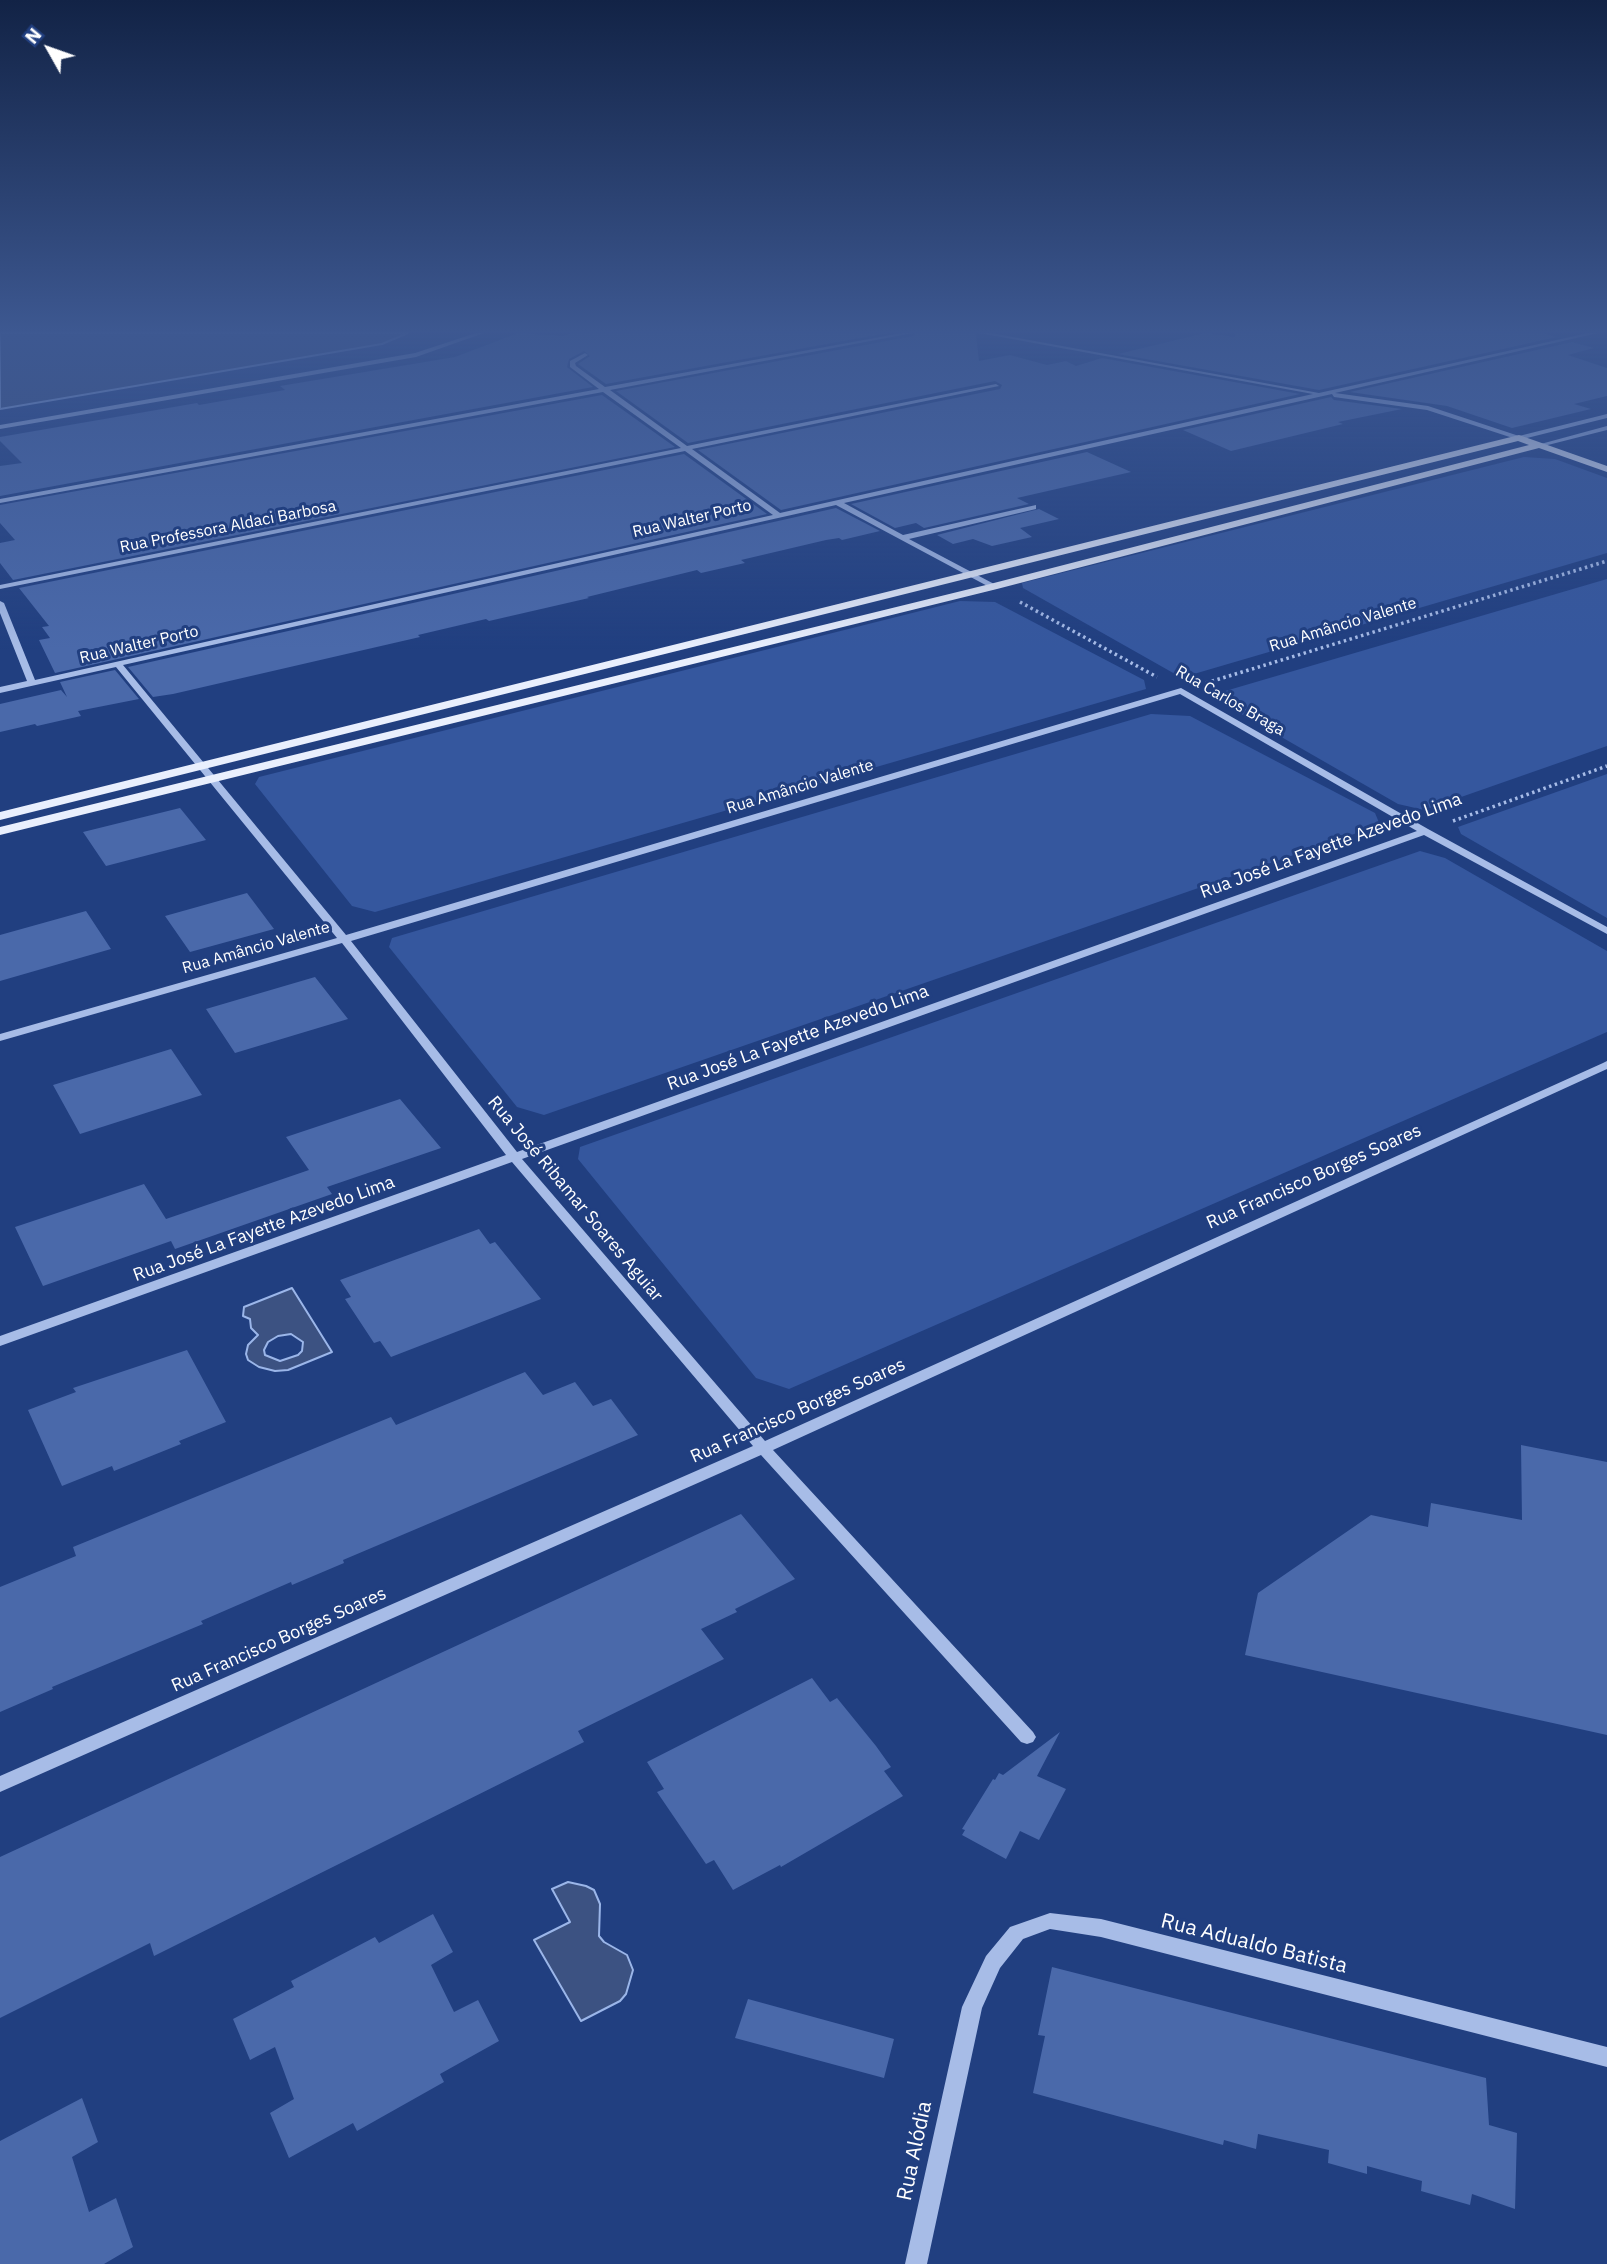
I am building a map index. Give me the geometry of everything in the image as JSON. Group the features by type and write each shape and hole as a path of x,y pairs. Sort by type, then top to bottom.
{"main road":[{"path":"0,816 973,576 1515,439"},
{"path":"1520,439 1607,470"},
{"path":"0,831 993,587 1540,445"},
{"path":"1359,478 1378,487"},
{"path":"1137,535 1157,544"}],"street":[{"path":"0,501 337,439"},
{"path":"670,439 777,514"},
{"name":"Rua Professora Aldaci Barbosa","path":"0,587 735,439"},
{"name":"Rua Walter Porto","path":"0,690 1122,439"},
{"path":"1540,445 1565,439"},
{"path":"836,502 993,587"},
{"path":"902,538 1033,507"},
{"path":"0,603 32,683"},
{"name":"Rua José Ribamar Soares Aguiar","path":"118,664 344,939 515,1158 763,1448 1027,1738"},
{"name":"Rua Carlos Braga","path":"1181,691 1425,831 1607,931"},
{"name":"Rua Amâncio Valente","path":"0,1038 1181,691"},
{"name":"Rua José La Fayette Azevedo Lima","path":"0,1341 1425,831"},
{"name":"Rua Francisco Borges Soares","path":"0,1784 763,1448 1607,1065"},
{"name":"Rua Adualdo Batista","path":"962,2049 972,2007 993,1962 1017,1933 1050,1922 1101,1928 1607,2057"},
{"name":"Rua Alódia","path":"916,2264 962,2049"}],"path":[{"name":"Rua Amâncio Valente","path":"1181,691 1607,561"},
{"name":"Rua Carlos Braga","path":"993,587 1181,691"},
{"name":"Rua José La Fayette Azevedo Lima","path":"1425,831 1607,766"}],"shaded area":[{"path":"1524,457 1555,459 1607,478 1607,553 1187,676 1175,674 1023,588 1022,583"},
{"path":"1607,579 1607,746 1424,810 1398,804 1217,700 1215,694"},
{"path":"960,601 995,602 1144,680 1146,689 375,912 352,906 255,784 259,777"},
{"path":"1151,714 1190,716 1375,813 1380,825 544,1115 517,1107 389,947 392,938"},
{"path":"1607,774 1607,918 1461,834 1458,827"},
{"path":"1420,851 1445,858 1607,951 1607,1032 789,1389 756,1378 578,1159 580,1147"},
{"path":"292,1288 332,1352 288,1370 275,1371 259,1367 248,1360 246,1354 248,1345 258,1335 251,1328 250,1319 243,1316 244,1307","holes":["291,1334 303,1342 302,1351 298,1355 280,1361 265,1355 268,1342 278,1336"]},
{"path":"568,1882 594,1890 600,1904 599,1936 604,1942 627,1955 633,1970 626,1994 620,2001 581,2021 534,1940 570,1922 552,1889"}],"building":[{"path":"0,439 312,439 0,496 0,466 22,463"},
{"path":"363,439 663,439 675,447 13,580 0,563 0,543 15,540 0,523 0,505"},
{"path":"682,439 710,439 688,443"},
{"path":"754,439 1100,439 781,510 698,450"},
{"path":"1203,439 1282,439 1231,451"},
{"path":"1087,452 1131,472 1017,498 1029,504 924,528 916,523 895,528 851,504"},
{"path":"684,454 767,514 55,673 39,640 50,638 42,627 49,626 19,588"},
{"path":"836,508 880,531 842,540 826,540 741,560 745,563 701,573 697,570 587,597 589,598 489,621 486,619 418,635 420,637 173,694 153,697 128,667"},
{"path":"1039,509 1059,519 1020,528 1032,537 992,546 973,539 953,544 937,535"},
{"path":"115,670 139,699 78,711 81,716 0,732 0,704 61,690 67,697 60,682"},
{"path":"180,808 206,840 106,866 83,832"},
{"path":"247,893 274,929 190,952 165,916"},
{"path":"86,911 111,949 0,981 0,935"},
{"path":"315,977 348,1019 235,1053 206,1009"},
{"path":"171,1049 202,1095 80,1134 53,1085"},
{"path":"400,1099 441,1148 327,1187 332,1194 175,1249 171,1241 43,1286 15,1227 144,1184 166,1219 309,1170 286,1137"},
{"path":"479,1229 490,1244 495,1242 541,1299 391,1357 380,1341 374,1343 345,1299 351,1297 340,1280"},
{"path":"187,1350 226,1422 179,1441 181,1444 114,1471 112,1466 62,1486 28,1410 76,1392 73,1388"},
{"path":"525,1372 543,1395 575,1382 593,1406 611,1399 638,1435 343,1560 344,1563 292,1585 291,1582 201,1621 203,1624 52,1687 53,1689 0,1712 0,1587 76,1556 73,1547 391,1417 396,1425"},
{"path":"1521,1445 1607,1462 1607,1735 1245,1655 1258,1593 1371,1515 1428,1527 1431,1503 1522,1520"},
{"path":"741,1514 795,1579 701,1629 724,1659 578,1731 584,1742 154,1956 150,1943 0,2018 0,1857"},
{"path":"812,1678 830,1702 837,1698 876,1746 891,1767 884,1771 903,1796 781,1867 780,1865 733,1890 714,1860 706,1864 657,1792 664,1789 647,1762"},
{"path":"1060,1732 1037,1776 1066,1789 1039,1840 1020,1831 1006,1859 962,1835 965,1830 962,1829 993,1779 995,1780 999,1773 1003,1775"},
{"path":"433,1914 453,1952 431,1965 454,2012 478,2000 499,2041 440,2074 444,2082 357,2131 353,2123 289,2158 270,2113 294,2099 275,2047 250,2060 233,2019 294,1987 291,1981 375,1937 379,1943"},
{"path":"1052,1967 1486,2078 1489,2125 1517,2133 1515,2209 1472,2194 1470,2205 1421,2191 1422,2181 1367,2166 1367,2174 1328,2163 1329,2150 1258,2134 1256,2149 1224,2140 1223,2145 1033,2093 1045,2036 1038,2035"},
{"path":"748,1999 894,2039 884,2078 735,2038"},
{"path":"82,2098 98,2142 72,2157 89,2212 116,2198 133,2247 104,2264 0,2264 0,2141"}]}
